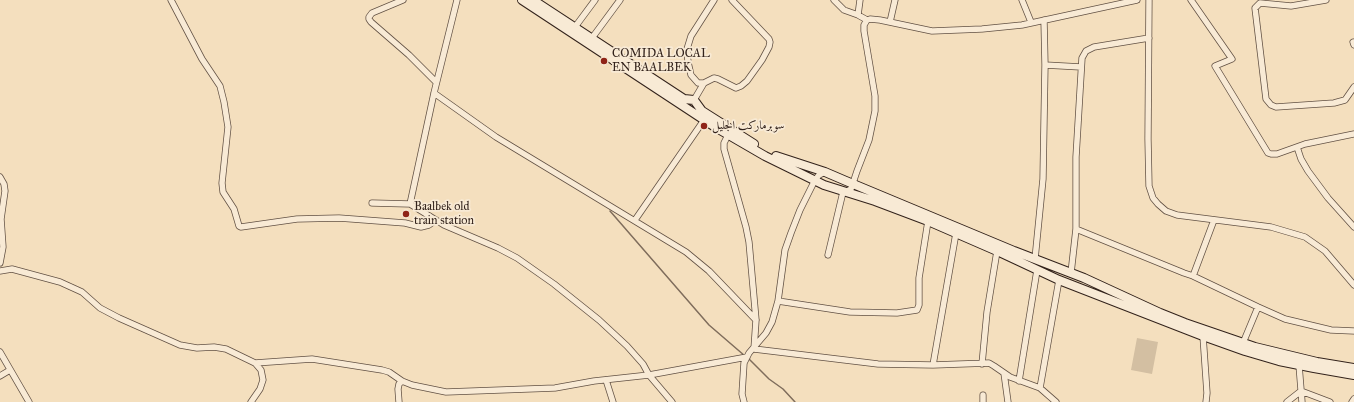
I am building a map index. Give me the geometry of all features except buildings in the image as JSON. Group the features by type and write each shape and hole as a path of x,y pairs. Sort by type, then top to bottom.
{"main road":[{"path":"522,0 704,120 770,158 815,180 956,233 1057,279 1203,336 1279,361 1352,372"},
{"path":"532,0 684,99 694,100 702,111 765,150 787,160 825,172 1035,260 1072,273 1160,313 1275,353 1317,362 1352,372"},
{"path":"1057,279 1060,269"},
{"path":"1080,288 1084,278"}],"street":[{"path":"171,0 202,59 220,86 228,127 223,187 227,200 234,208 239,226 241,227 297,218 339,218 405,223 422,227 436,220"},
{"path":"403,0 372,13 369,19 436,82"},
{"path":"410,204 436,82 457,0"},
{"path":"575,27 594,0"},
{"path":"592,38 620,0"},
{"path":"714,0 691,36 687,49 688,62 692,75 698,83 704,83 714,78 736,88 742,86 750,78 770,45 769,39 732,0"},
{"path":"834,0 844,10 867,20 872,19 937,31 997,28 1044,20 1137,0"},
{"path":"858,15 860,0"},
{"path":"890,22 895,0"},
{"path":"1022,0 1031,22"},
{"path":"1149,0 1148,138 1150,186 1153,198 1162,208 1172,214 1271,227 1305,237 1325,251 1354,285"},
{"path":"1191,0 1232,59 1215,66 1266,150 1274,154 1297,147 1354,134"},
{"path":"1326,0 1291,6 1260,3 1255,8 1266,99 1271,105 1276,107 1334,102 1345,100 1354,87"},
{"path":"828,255 844,192 851,189 853,184 869,140 875,111 875,96 864,31 864,24 867,20"},
{"path":"1035,260 1043,178 1045,65 1044,20"},
{"path":"1072,273 1076,229 1076,157 1081,67 1084,54 1090,48 1149,38"},
{"path":"1045,65 1081,67"},
{"path":"694,100 704,83"},
{"path":"434,93 496,137 678,246 698,260 756,320"},
{"path":"635,220 704,120"},
{"path":"728,134 724,143 724,149 746,227 756,320 754,349"},
{"path":"1297,147 1301,159 1308,171 1328,198 1354,227"},
{"path":"744,402 742,394 744,363 770,327 778,300 785,250 800,210 815,180 819,175 825,172"},
{"path":"0,177 4,184 5,191 1,218 4,247 0,263"},
{"path":"372,203 410,204 436,220 506,252 579,302 622,341 643,364 649,375 672,402"},
{"path":"1193,276 1214,220"},
{"path":"778,300 850,312 897,313 917,310 919,305 920,278 928,222"},
{"path":"1076,229 1193,276 1285,319 1331,330 1354,331"},
{"path":"933,365 956,233"},
{"path":"982,364 987,312 997,251"},
{"path":"0,271 12,269 60,282 82,292 100,308 119,318 180,345 198,348 214,347 226,349 255,363 261,370 262,380 260,389 251,402"},
{"path":"1019,381 1037,270"},
{"path":"1040,388 1057,279"},
{"path":"1243,343 1258,307"},
{"path":"1203,336 1207,392 1206,402"},
{"path":"754,349 878,364 991,364 1019,381 1040,388 1056,402"},
{"path":"0,352 29,402"},
{"path":"255,363 312,359 382,370 389,372 402,381 412,385 446,392 555,388 649,375 747,357"},
{"path":"1299,365 1302,402"},
{"path":"0,376 10,370"},
{"path":"1352,372 1354,380"},
{"path":"1004,373 1008,402"},
{"path":"606,380 613,402"},
{"path":"399,402 398,389 399,384 402,381"},
{"path":"1287,402 1301,391"},
{"path":"1301,391 1330,402"},
{"path":"982,395 983,402"}],"shaded area":[{"path":"1137,338 1158,342 1152,374 1131,370"}],"waterway":[{"path":"610,211 709,325 745,356"},
{"path":"748,358 769,379 783,389 795,402"}],"place":[{"name":"COMIDA LOCAL EN BAALBEK","path":"604,61"},
{"name":"سوبرماركت الجليل","path":"704,126"},
{"name":"Baalbek old train station","path":"406,214"}]}
